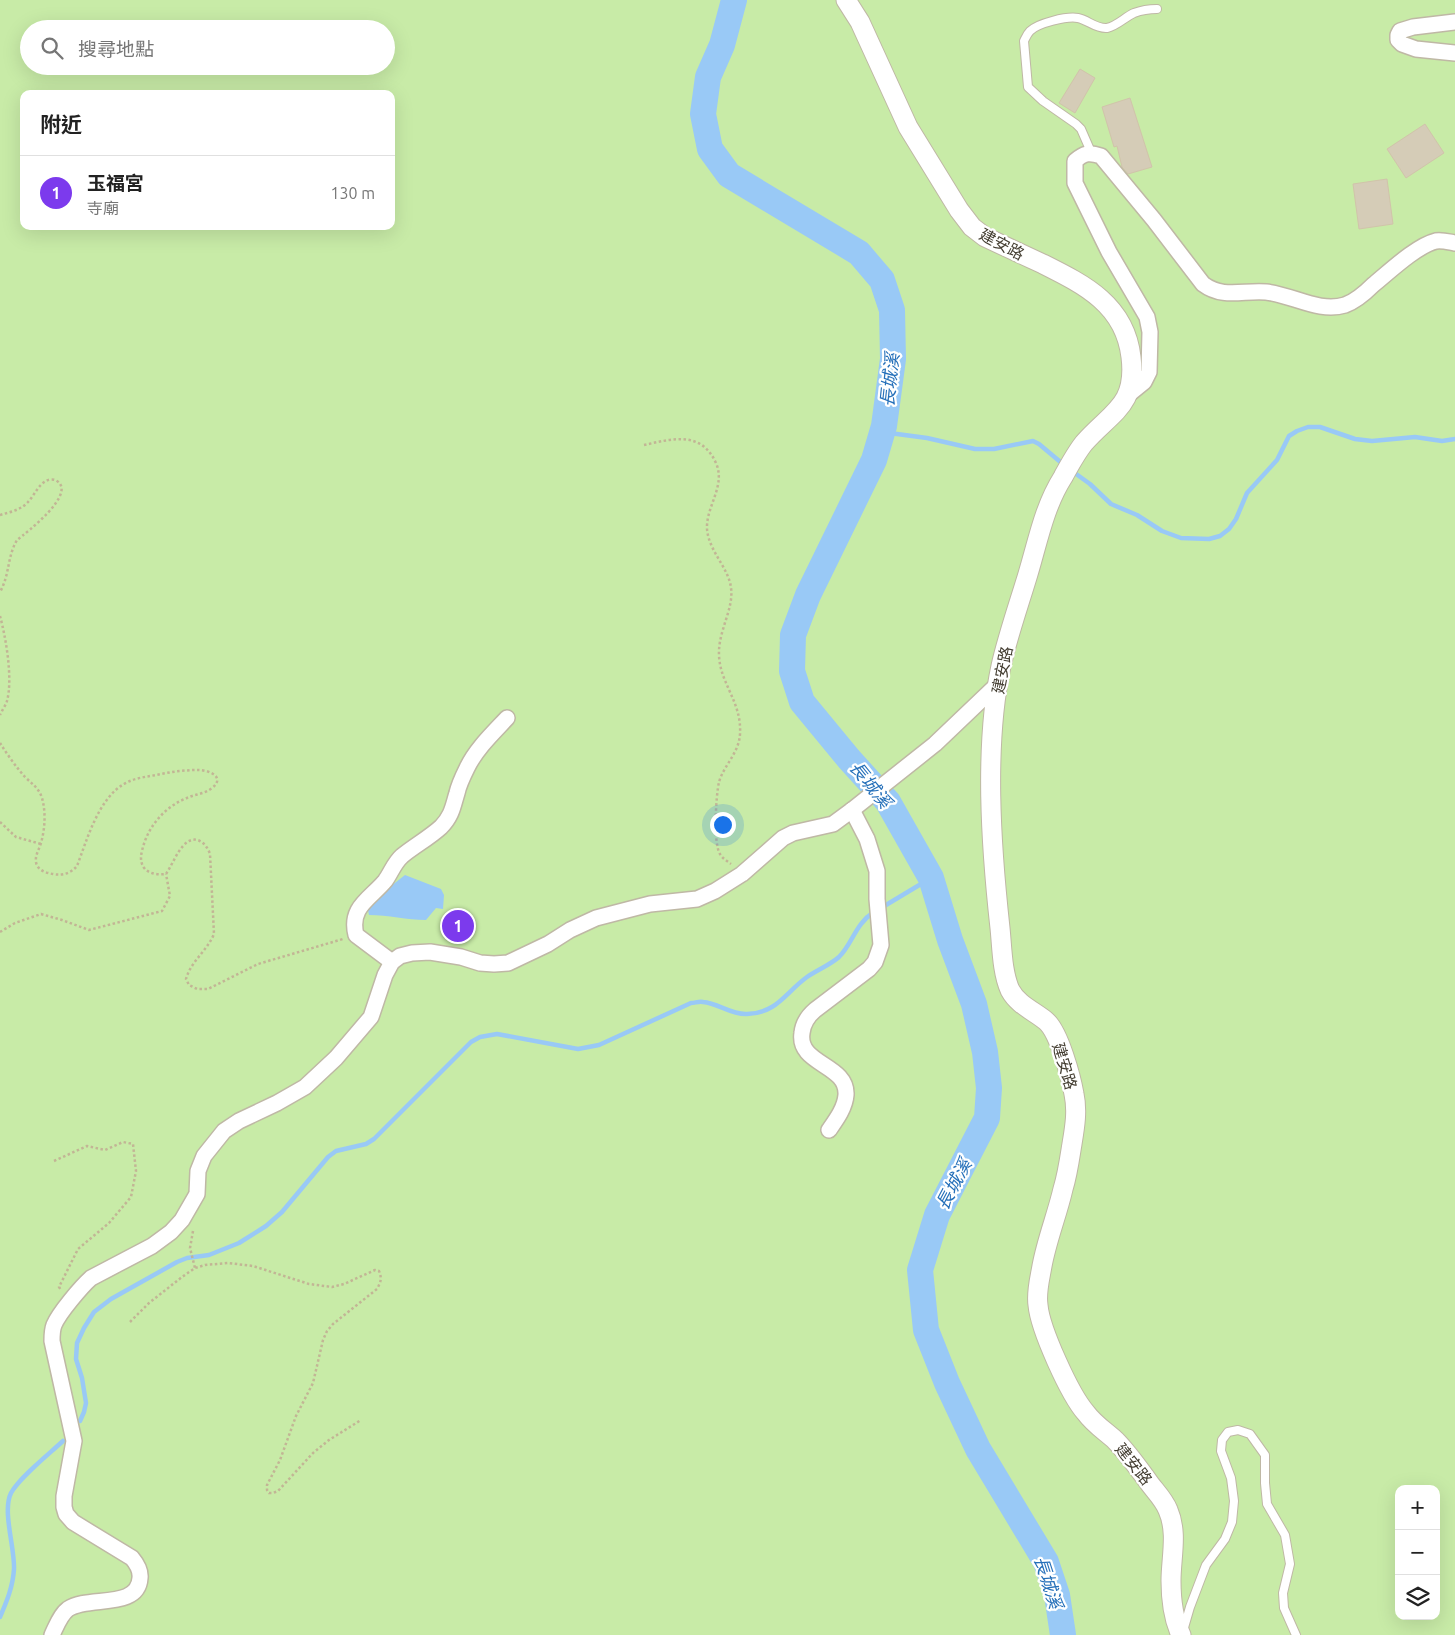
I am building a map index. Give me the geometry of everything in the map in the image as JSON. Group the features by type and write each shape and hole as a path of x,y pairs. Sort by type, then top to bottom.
{"street":[{"name":"建安路","path":"846,0 860,22 908,127 959,210 972,227 985,237 1083,285 1103,301 1118,317 1126,334 1131,358 1131,380 1128,395 1122,405 1078,452 1054,492 1044,516 1010,633 999,682 994,725 991,785 995,882 1005,972 1009,988 1021,1004 1052,1027 1068,1068 1076,1106 1076,1119 1065,1183 1050,1231 1037,1295 1039,1315 1062,1372 1082,1409 1127,1453 1166,1505 1174,1536 1172,1592 1174,1612 1182,1635"},
{"path":"1455,22 1413,27 1400,31 1398,40 1407,47 1455,54"},
{"path":"1128,395 1144,382 1149,372 1150,332 1147,317 1109,252 1075,183 1075,161 1082,155 1091,152 1101,156 1204,284 1211,290 1222,293 1266,292 1320,307 1332,308 1346,304 1361,296 1399,263 1425,246 1436,241 1455,243"},
{"path":"52,1635 64,1613 69,1608 85,1603 130,1596 136,1591 140,1583 141,1574 138,1565 132,1558 72,1522 66,1514 64,1496 74,1441 52,1333 54,1323 84,1284 98,1274 160,1241 182,1220 197,1194 200,1164 224,1131 238,1121 277,1103 305,1086 336,1058 371,1016 385,975 392,962 400,956 430,952 461,957 480,963 508,963 540,948 585,922 650,904 697,898 715,891 742,874 783,838 793,833 833,824 934,744 999,682"},
{"path":"392,962 356,935 354,928 356,916 364,901 384,881 398,859 448,819 453,810 456,793 468,765 477,752 508,718"},
{"path":"829,1130 843,1108 846,1095 845,1088 837,1074 806,1052 802,1043 803,1026 815,1010 869,969 875,962 881,945 877,900 877,870 857,806"}],"lane":[{"path":"1091,152 1076,124 1043,101 1028,87 1024,41 1027,34 1031,29 1066,18 1079,18 1106,28 1134,13 1147,9 1157,9"},
{"path":"1182,1635 1203,1572 1213,1554 1225,1539 1232,1522 1234,1501 1231,1478 1221,1451 1222,1440 1228,1432 1238,1430 1250,1434 1265,1455 1267,1504 1285,1535 1288,1547 1290,1564 1283,1593 1284,1608 1296,1635"}],"path":[{"path":"644,445 676,438 694,441 705,448 716,462 720,477 716,494 708,513 707,530 712,547 732,587 731,602 720,636 719,654 721,669 739,714 740,735 738,747 719,782 716,805 716,843 720,855 742,874"},
{"path":"0,515 27,504 43,483 48,480 56,480 59,483 61,490 56,505 17,540 13,547 10,553 6,581 0,592"},
{"path":"0,616 7,642 8,687 7,701 0,715"},
{"path":"0,742 41,795 45,810 41,844 36,862 38,867 44,872 56,875 72,871 77,866 96,818 113,793 122,785 136,778 168,773 199,770 215,774 217,783 205,792 179,800 155,822 145,840 141,864 152,873 166,874"},
{"path":"0,822 16,837 41,844"},
{"path":"0,932 41,914 88,930 162,911 170,896 166,874 184,845 189,841 198,840 208,846 210,854 214,934 210,943 188,970 186,979 189,985 197,989 208,989 258,964 356,935"},
{"path":"54,1162 87,1146 105,1150 123,1142 133,1144 136,1171 131,1197 109,1223 78,1248 58,1287 69,1304"},
{"path":"194,1227 190,1248 195,1268"},
{"path":"130,1322 148,1303 195,1268 228,1263 253,1266 309,1284 332,1287 344,1284 375,1270 379,1271 381,1276 377,1289 333,1324 327,1331 323,1340 314,1383 296,1416 280,1460 267,1485 268,1493 273,1494 278,1491 312,1453 361,1420"}],"green space":[{"path":"0,0 1455,0 1455,1635 0,1635"}],"water":[{"path":"405,875 441,889 444,895 443,909 436,908 426,920 369,915 367,905"}],"building":[{"path":"1080,69 1095,78 1075,113 1059,103"},
{"path":"1130,98 1152,167 1128,174 1122,167 1117,146 1114,147 1102,107"},
{"path":"1425,124 1444,153 1406,178 1387,149"},
{"path":"1387,179 1393,224 1359,229 1353,184"}],"waterway":[{"name":"長城溪","path":"734,0 722,45 708,77 703,114 710,149 729,175 859,253 882,280 892,310 893,359 884,426 874,460 808,595 793,635 792,671 802,702 849,759 888,802 931,878 950,940 974,1004 985,1052 989,1088 987,1118 937,1215 920,1270 926,1330 947,1383 978,1449 1046,1562 1057,1595 1063,1635"},
{"path":"1072,471 1090,484 1111,504 1137,515 1162,531 1181,538 1209,539 1220,536 1229,529 1236,519 1247,493 1277,460 1289,436 1297,431 1308,427 1320,427 1355,439 1372,441 1415,437 1442,441 1455,439"},
{"path":"882,432 927,438 975,449 994,449 1033,441 1064,465"},
{"path":"881,908 931,878"},
{"path":"80,1421 86,1403 82,1378 76,1359 77,1343 94,1312 111,1299 177,1262 187,1258 209,1255 239,1243 266,1226 282,1212 328,1157 336,1151 366,1144 374,1139 471,1042 480,1037 497,1034 578,1049 599,1045 691,1003 714,1004 741,1014 757,1013 773,1006 807,977 839,957 862,922 874,912"},
{"path":"0,1617 9,1593 14,1569 8,1519 11,1493 28,1473 63,1441"}],"place":[{"name":"玉福宮","path":"458,926"}]}
